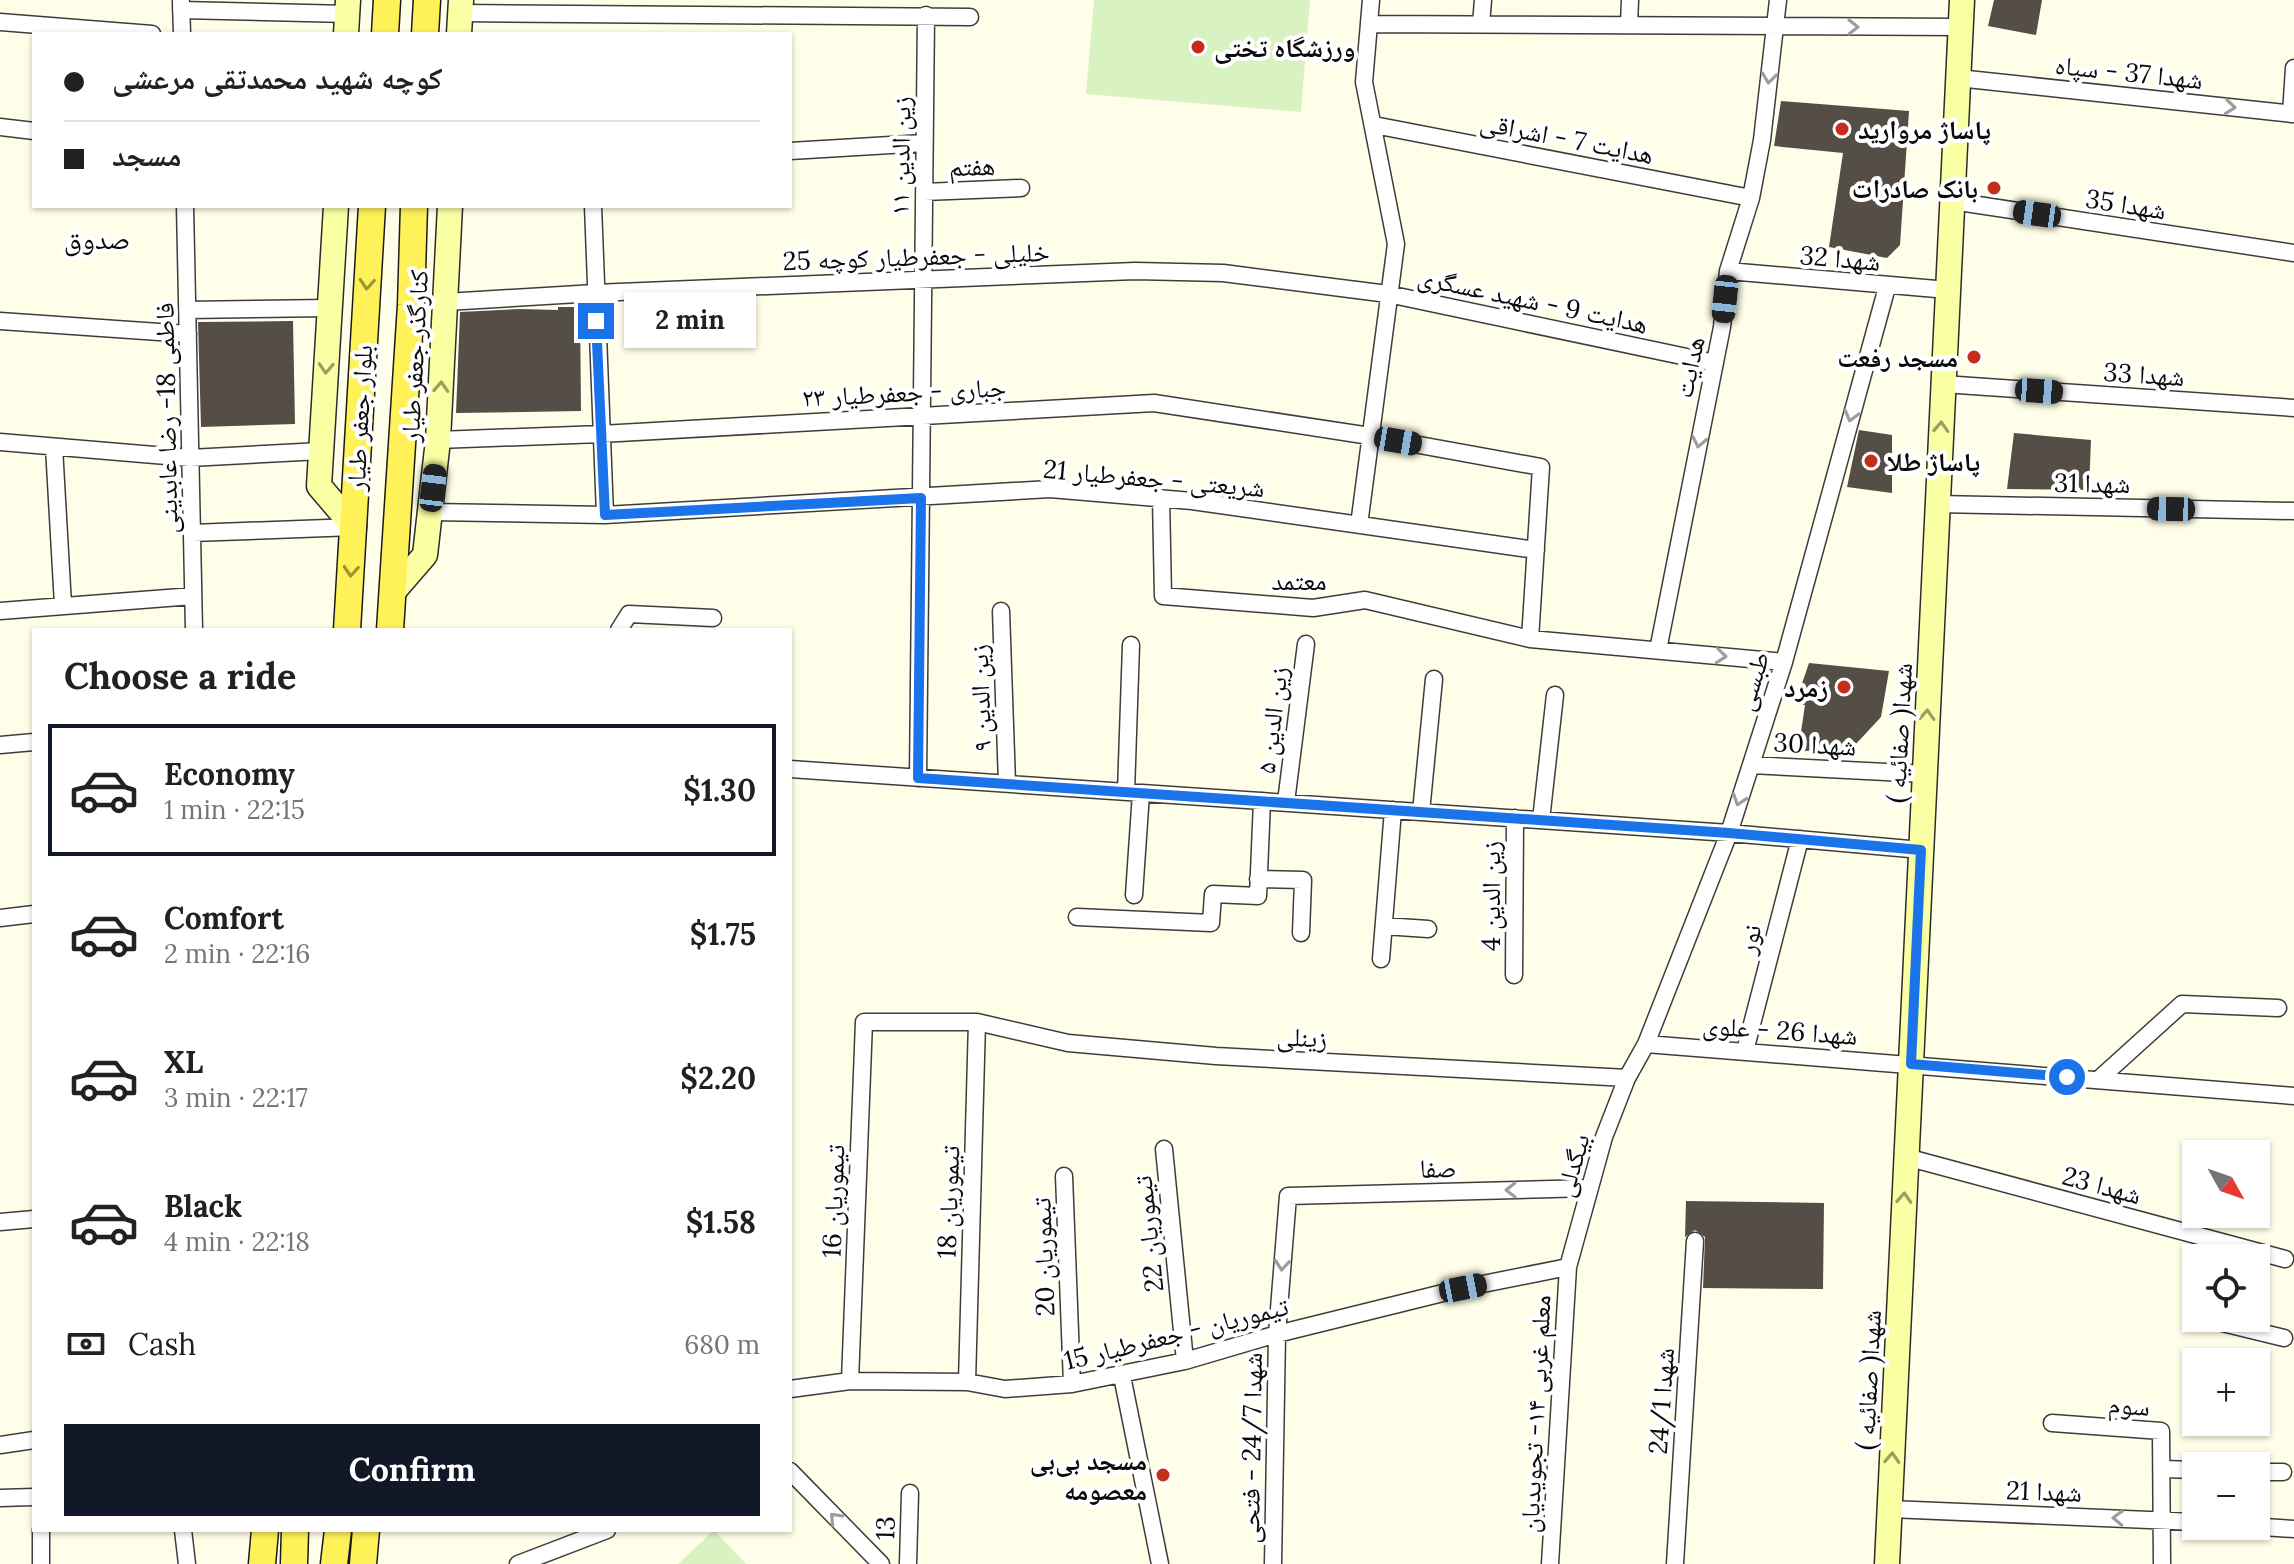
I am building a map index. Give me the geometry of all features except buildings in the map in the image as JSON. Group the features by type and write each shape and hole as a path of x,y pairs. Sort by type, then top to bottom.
{"main road":[{"path":"385,32 387,0"},
{"path":"425,32 427,0"},
{"name":"شهدا( صفائیه )","path":"1887,1564 1962,0"},
{"path":"336,208 319,486 354,527"},
{"name":"بلوار جعفر طیار","path":"347,628 372,208"},
{"name":"بلوار جعفر طیار","path":"390,628 411,305 414,208"},
{"name":"کنارگذر جعفر طیار","path":"393,592 425,555 438,440 450,208"},
{"path":"262,1564 265,1532"},
{"path":"294,1564 295,1532"},
{"path":"334,1564 338,1532"},
{"path":"363,1564 366,1532"}],"street":[{"path":"1359,525 1396,244 1364,82 1371,0"},
{"path":"1481,24 1483,0"},
{"path":"1629,25 1630,0"},
{"name":"هدایت","path":"1658,650 1722,327 1728,271 1751,198 1762,140 1778,0"},
{"path":"182,32 181,5 347,16"},
{"name":"زین الدین ۱۱","path":"918,778 926,15"},
{"path":"460,16 970,17"},
{"path":"0,22 127,32"},
{"path":"1369,24 1960,27"},
{"path":"2292,114 2294,68"},
{"name":"شهدا 37 - سپاه","path":"1958,78 2292,114"},
{"name":"هدایت 7 - اشراقی","path":"1374,125 1751,198"},
{"path":"0,127 32,131"},
{"path":"792,151 924,143"},
{"name":"هفتم","path":"924,192 1021,188"},
{"name":"شهدا 35","path":"1952,201 2294,253"},
{"name":"فاطمی 18- رضا عابدینی","path":"185,208 194,628"},
{"path":"593,208 605,515"},
{"name":"خلیلی - جعفرطیار کوچه 25","path":"446,302 1135,271 1223,273 1388,294"},
{"name":"شهدا 32","path":"1728,271 1948,290"},
{"name":"طبسی","path":"1627,1078 1646,1044 1729,833 1784,662 1887,287"},
{"name":"هدایت 9 - شهید عسگری","path":"1388,294 1715,363"},
{"path":"187,310 329,308"},
{"path":"0,321 188,334"},
{"name":"شهدا 33","path":"1943,384 2294,408"},
{"name":"جباری - جعفرطیار ۲۳","path":"438,440 601,434 1154,403 1370,436 1541,467 1536,550"},
{"path":"0,442 190,458 321,451"},
{"path":"54,447 63,605"},
{"name":"شریعتی - جعفرطیار 21","path":"430,512 605,515 1050,489 1161,498 1536,550"},
{"name":"معتمد","path":"1161,498 1163,596 1313,608 1365,600 1530,639 1784,662"},
{"name":"شهدا 31","path":"1938,504 2294,511"},
{"path":"192,533 354,527"},
{"path":"1530,639 1536,550"},
{"path":"0,611 193,596"},
{"name":"زین الدین ۹","path":"1001,611 1007,783"},
{"path":"620,628 629,614 713,618"},
{"name":"زین الدین ۵","path":"1286,802 1306,644"},
{"path":"1131,645 1134,895"},
{"path":"1421,812 1434,679"},
{"path":"1541,820 1555,695"},
{"path":"0,745 32,742"},
{"name":"شهدا 30","path":"1751,765 1925,774"},
{"path":"792,769 1729,833 1921,850"},
{"path":"1077,917 1211,923 1213,894 1258,896 1262,801"},
{"path":"1381,959 1393,810"},
{"name":"زین الدین 4","path":"1514,975 1515,818"},
{"name":"نور","path":"1745,1051 1800,839"},
{"path":"1258,879 1303,880 1301,933"},
{"path":"0,918 32,914"},
{"path":"1384,926 1428,929"},
{"path":"2098,1080 2182,1004 2278,1008"},
{"name":"زینلی","path":"864,1022 977,1022 1068,1043 1216,1056 1627,1078"},
{"name":"تیموریان 16","path":"850,1381 864,1022"},
{"name":"تیموریان 18","path":"967,1382 977,1022"},
{"name":"شهدا 26 - علوی","path":"1646,1044 2294,1096"},
{"name":"بیگدلی","path":"1568,1267 1604,1137 1627,1078"},
{"name":"تیموریان 22","path":"1164,1149 1185,1361"},
{"name":"شهدا 23","path":"1906,1157 2285,1259"},
{"name":"تیموریان 20","path":"1064,1176 1072,1384"},
{"name":"صفا","path":"1288,1196 1589,1188"},
{"name":"شهدا 24/7 - فتحی","path":"1273,1564 1277,1334 1288,1196"},
{"path":"0,1222 32,1219"},
{"name":"شهدا 24/1","path":"1675,1564 1695,1241"},
{"name":"تیموریان - جعفرطیار 15","path":"792,1389 850,1381 967,1382 1005,1389 1072,1384 1122,1376 1463,1288 1568,1267"},
{"name":"معلم غربی ۱۴- تجویدیان","path":"1550,1564 1568,1267"},
{"path":"2259,1332 2284,1338"},
{"path":"1122,1376 1160,1564"},
{"name":"سوم","path":"2052,1423 2161,1431 2162,1564"},
{"path":"0,1445 32,1440"},
{"path":"2163,1469 2182,1470"},
{"path":"2270,1472 2283,1472"},
{"path":"792,1473 881,1564"},
{"name":"13","path":"908,1564 910,1493"},
{"path":"0,1498 32,1497"},
{"name":"شهدا 21","path":"1890,1509 2182,1521"},
{"path":"2270,1527 2294,1529"},
{"path":"41,1532 41,1564"},
{"path":"183,1532 187,1564"},
{"path":"518,1564 602,1532"}],"green space":[{"name":"ورزشگاه تختی","path":"1094,0 1310,0 1301,112 1086,94"},
{"path":"712,1532 716,1532 746,1564 678,1564"}],"place":[{"name":"ورزشگاه تختی","path":"1198,47"},
{"name":"پاساژ مروارید","path":"1842,129"},
{"name":"بانک صادرات","path":"1994,188"},
{"name":"مسجد رفعت","path":"1974,357"},
{"name":"پاساژ طلا","path":"1871,461"},
{"name":"زمرد","path":"1844,687"},
{"name":"مسجد بی‌بی معصومه","path":"1163,1475"}],"district":[{"name":"صدوق","path":"97,239"}],"route":[{"path":"596,321 605,515 921,498 918,778 1729,833 1921,850 1911,1064 2067,1077"}]}
